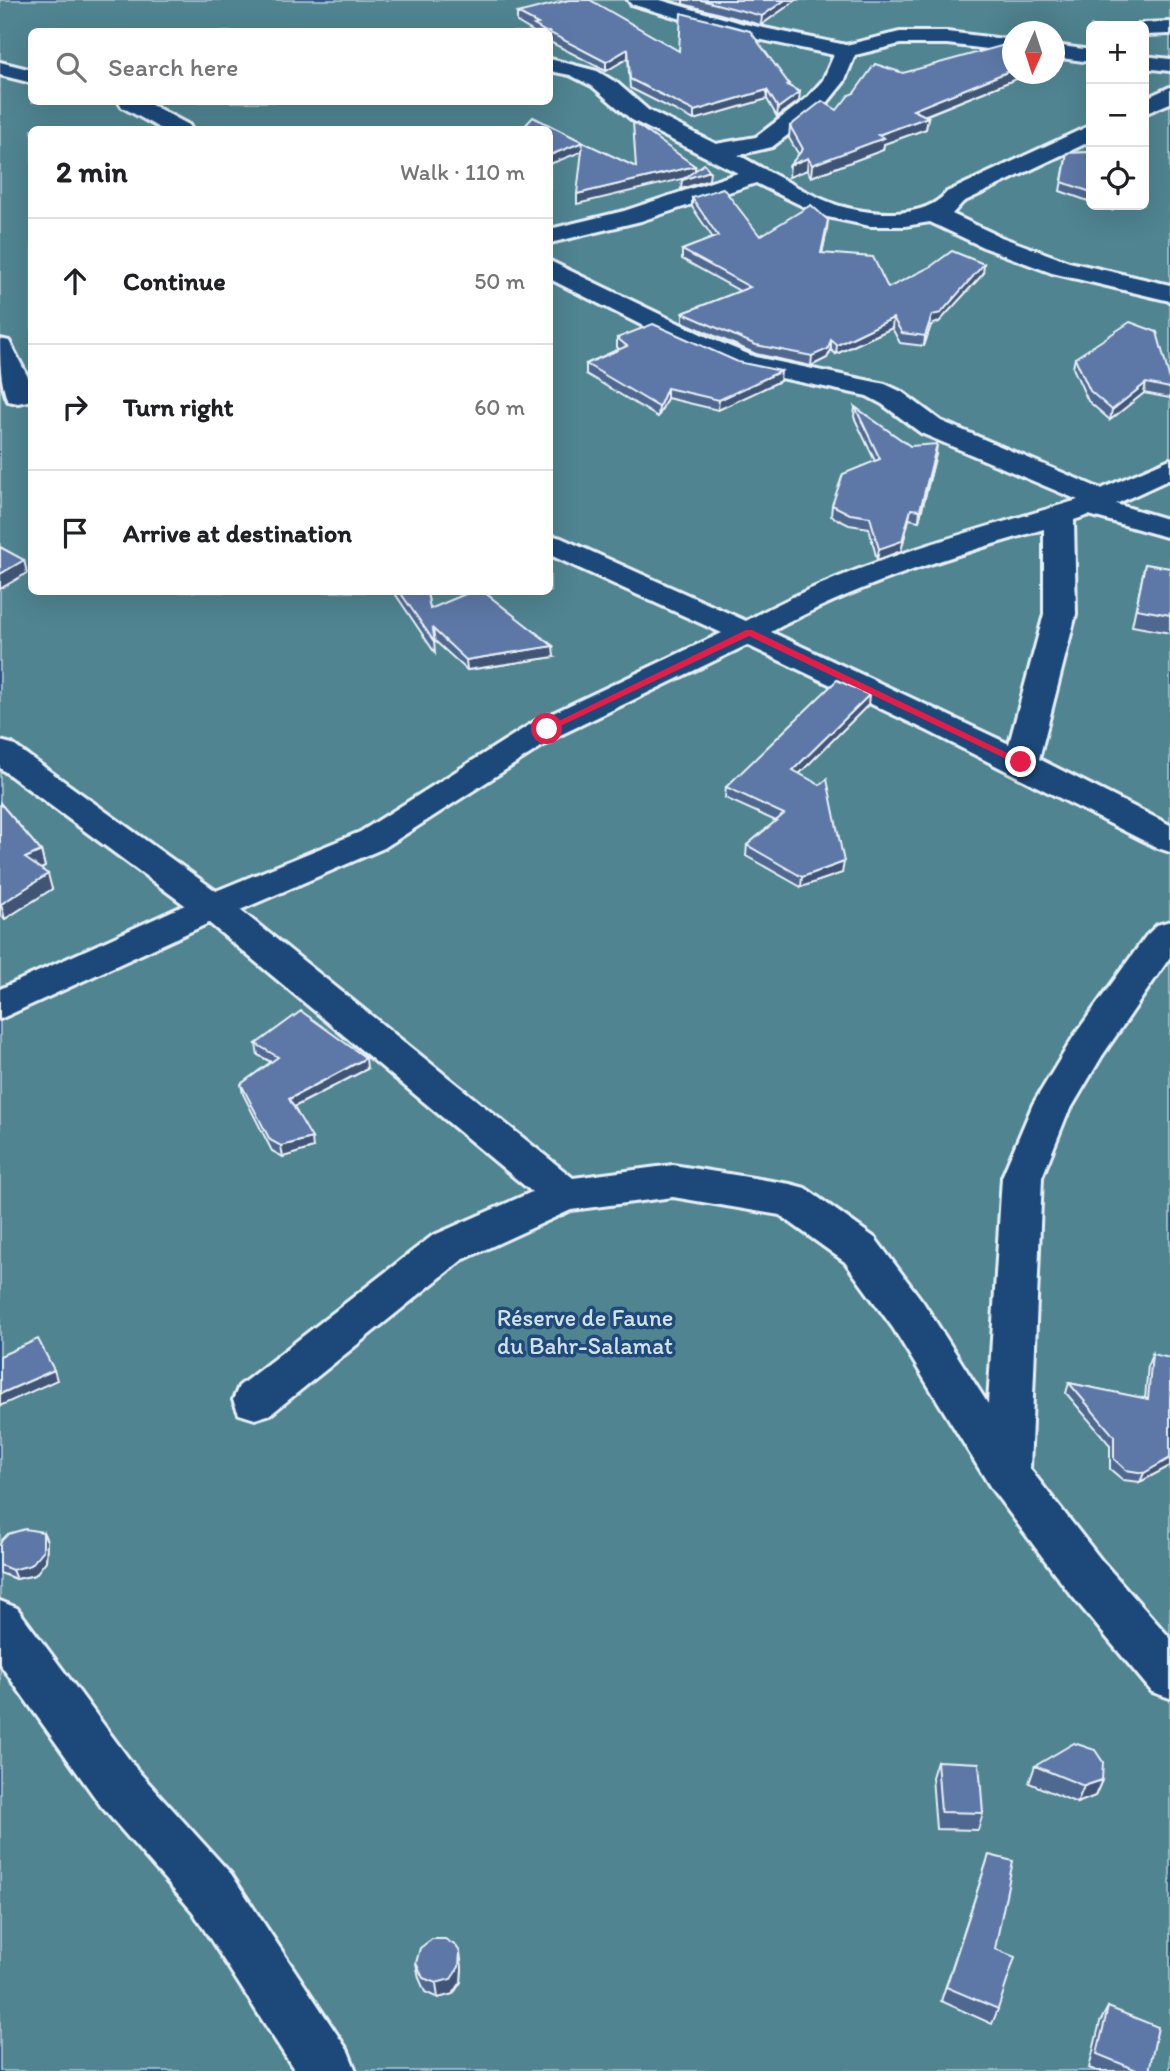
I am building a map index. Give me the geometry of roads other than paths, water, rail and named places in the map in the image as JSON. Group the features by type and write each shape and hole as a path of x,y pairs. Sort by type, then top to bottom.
{"street":[{"path":"638,0 736,29 846,51 900,38 1002,36"},
{"path":"1149,29 1170,28"},
{"path":"1065,33 1077,32"},
{"path":"947,38 1002,45"},
{"path":"1149,63 1170,65 1167,54 1170,42"},
{"path":"710,152 741,149 764,142 815,103 833,82 846,51"},
{"path":"1065,52 1086,55"},
{"path":"0,67 28,65"},
{"path":"553,66 591,74 616,92 640,115 756,175 831,211 870,219 905,219 933,214 947,207 955,197 1086,134"},
{"path":"0,67 28,76"},
{"path":"1149,104 1170,94"},
{"path":"135,105 174,126"},
{"path":"553,235 632,216 756,175"},
{"path":"933,214 992,242 1061,268 1170,293"},
{"path":"553,271 698,343 747,363 875,390 892,398 931,427 1095,503 1170,530"},
{"path":"0,347 16,379 16,398"},
{"path":"0,1004 213,907 372,840 547,729 749,632 790,609 888,566 1095,503 1170,468"},
{"path":"1021,762 1060,614 1059,515"},
{"path":"553,545 749,632 1021,762 1170,840"},
{"path":"0,752 213,907 565,1195"},
{"path":"1007,1474 1022,1177 1048,1115 1088,1046 1158,945 1170,934"},
{"path":"255,1400 447,1248 565,1195 673,1181 790,1200 860,1250 908,1315 1007,1474 1085,1576 1170,1675"},
{"path":"0,1624 118,1788 212,1893 328,2071"}],"park label":[{"name":"Réserve de Faune du Bahr-Salamat","path":"585,1331"}]}
